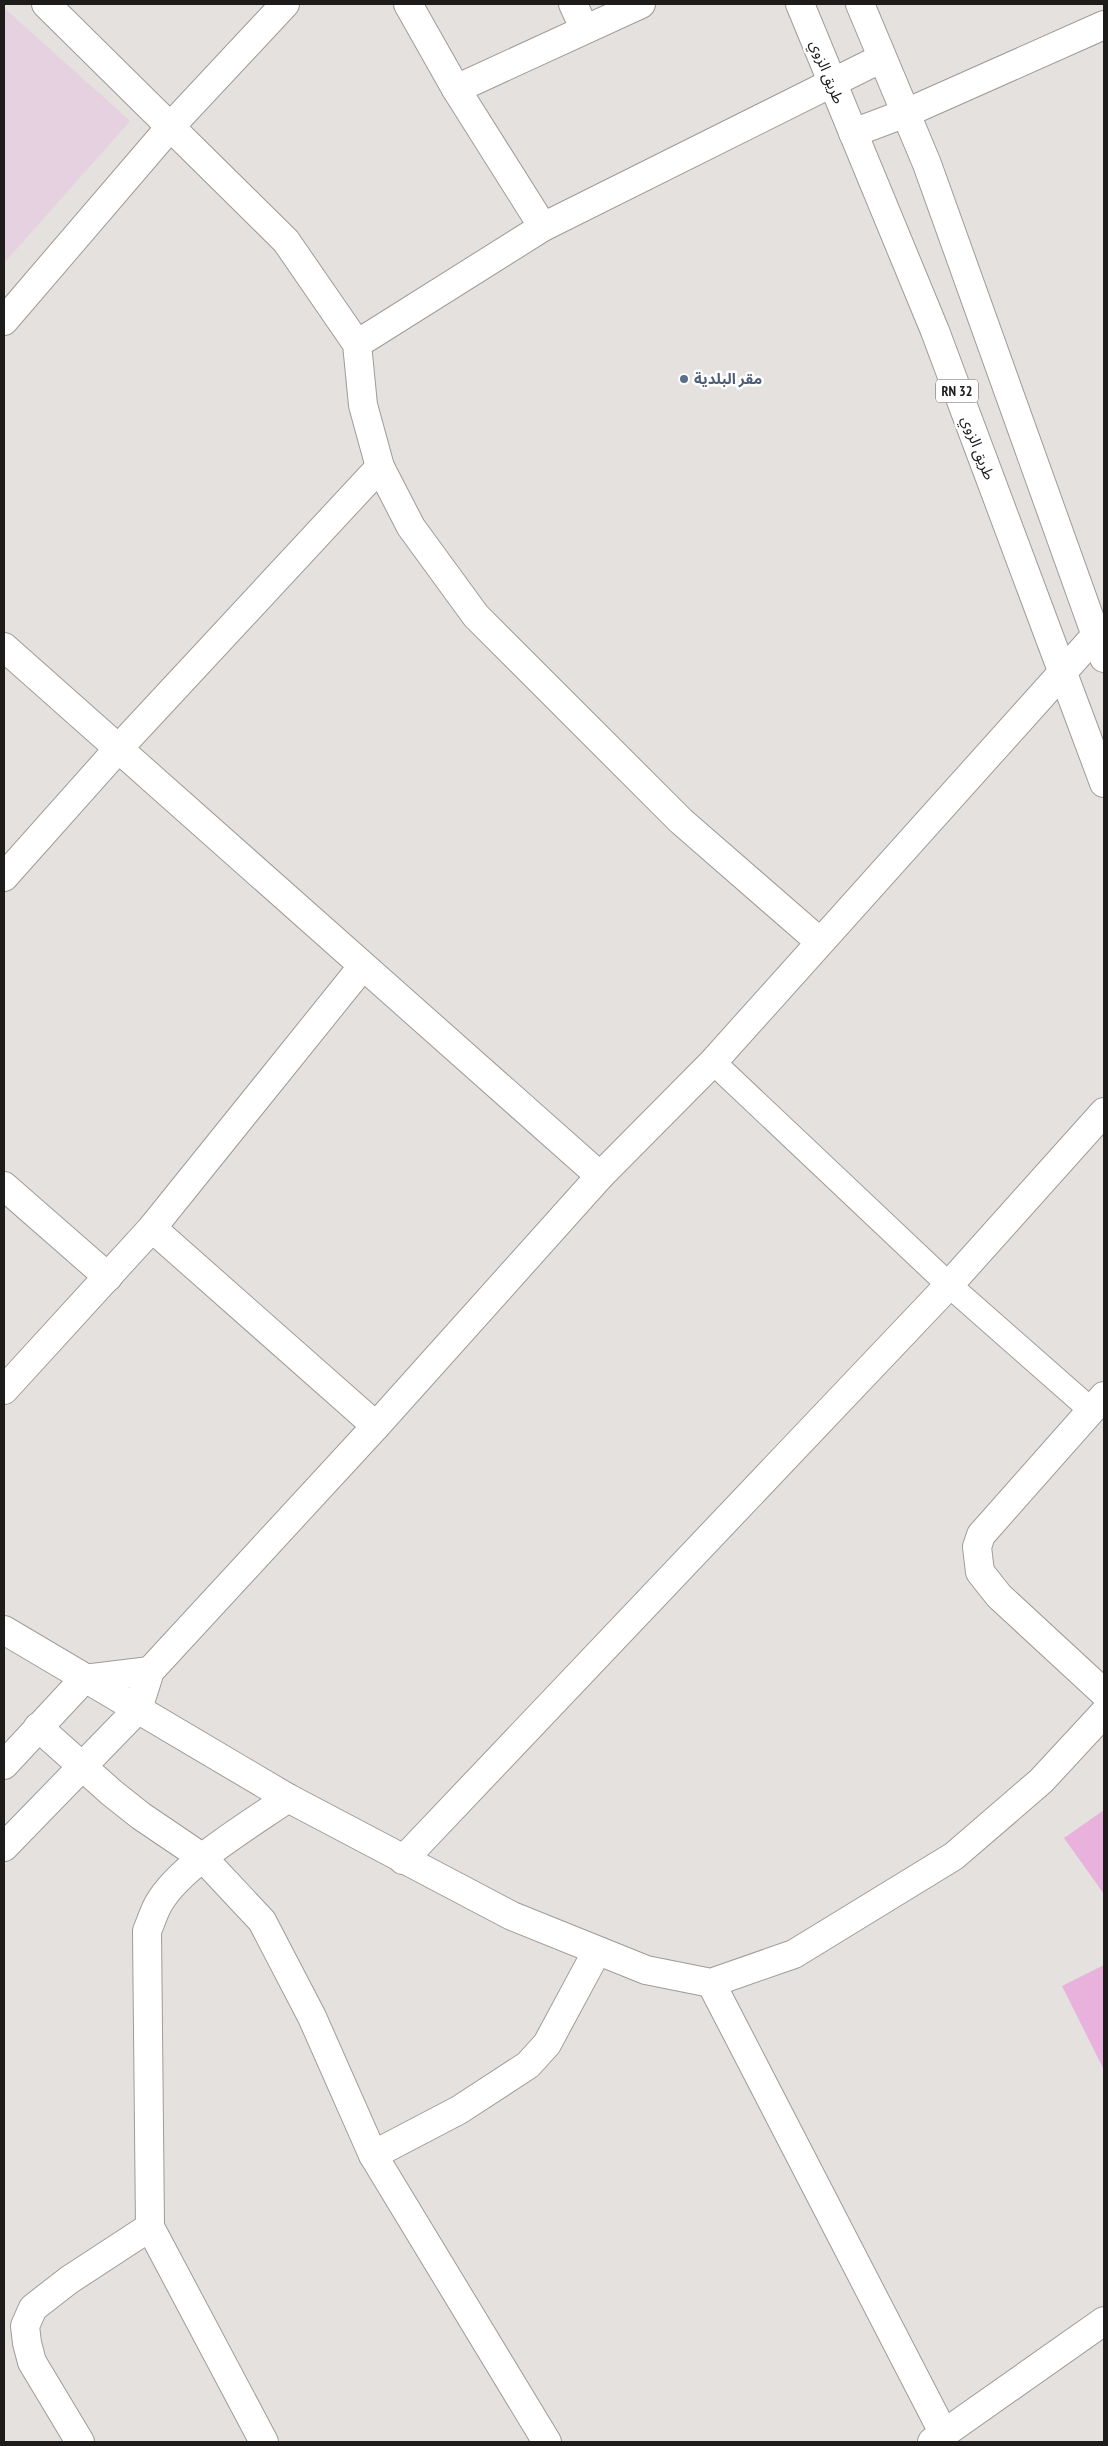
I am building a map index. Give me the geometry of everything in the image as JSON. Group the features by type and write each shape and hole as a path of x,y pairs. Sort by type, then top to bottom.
{"street":[{"path":"46,4 286,241 356,344 363,405 380,467 411,527 476,616 682,821 820,942"},
{"path":"4,321 171,126 285,4"},
{"path":"408,4 456,89 543,227"},
{"path":"573,4 584,28"},
{"path":"456,89 584,28 641,4"},
{"name":"طريق الزوي","path":"800,4 935,331 1062,672 1097,740 1104,783"},
{"path":"4,1847 138,1709 150,1671 376,1426 600,1176 713,1062 1062,672 1100,646 927,164 860,4"},
{"path":"853,133 906,113 1104,25"},
{"path":"356,344 543,227 882,58"},
{"path":"4,877 118,749 380,467"},
{"path":"4,647 362,967 600,1176"},
{"path":"4,1390 152,1228 362,967"},
{"path":"403,1860 949,1285 1104,1112"},
{"path":"4,1186 108,1277"},
{"path":"152,1228 376,1426"},
{"path":"1098,1403 981,1535 977,1548 977,1560 980,1572 999,1596 1104,1693"},
{"path":"4,1630 84,1680 138,1709 288,1798 512,1916 646,1970 711,1983 794,1954 954,1856 1041,1781 1104,1713"},
{"path":"4,1764 84,1680 150,1671"},
{"path":"38,1727 81,1766 142,1816 203,1858 262,1921 312,2017 373,2155 547,2442"},
{"path":"264,2442 150,2227 146,1931 160,1902 177,1880 203,1858 288,1798"},
{"path":"373,2155 459,2110 528,2065 548,2044 597,1951"},
{"path":"711,1983 938,2438 1104,2321"},
{"path":"80,2442 32,2362 26,2343 25,2326 34,2308 68,2280 150,2227"}],"lane":[{"path":"713,1062 949,1285 1098,1403"}],"shaded area":[{"path":"4,8 130,121 4,263"}],"building":[{"path":"1104,1810 1104,1894 1064,1838"},
{"path":"1104,1965 1104,2070 1062,1986"}],"place":[{"name":"مقر البلدية","path":"684,379"}]}
